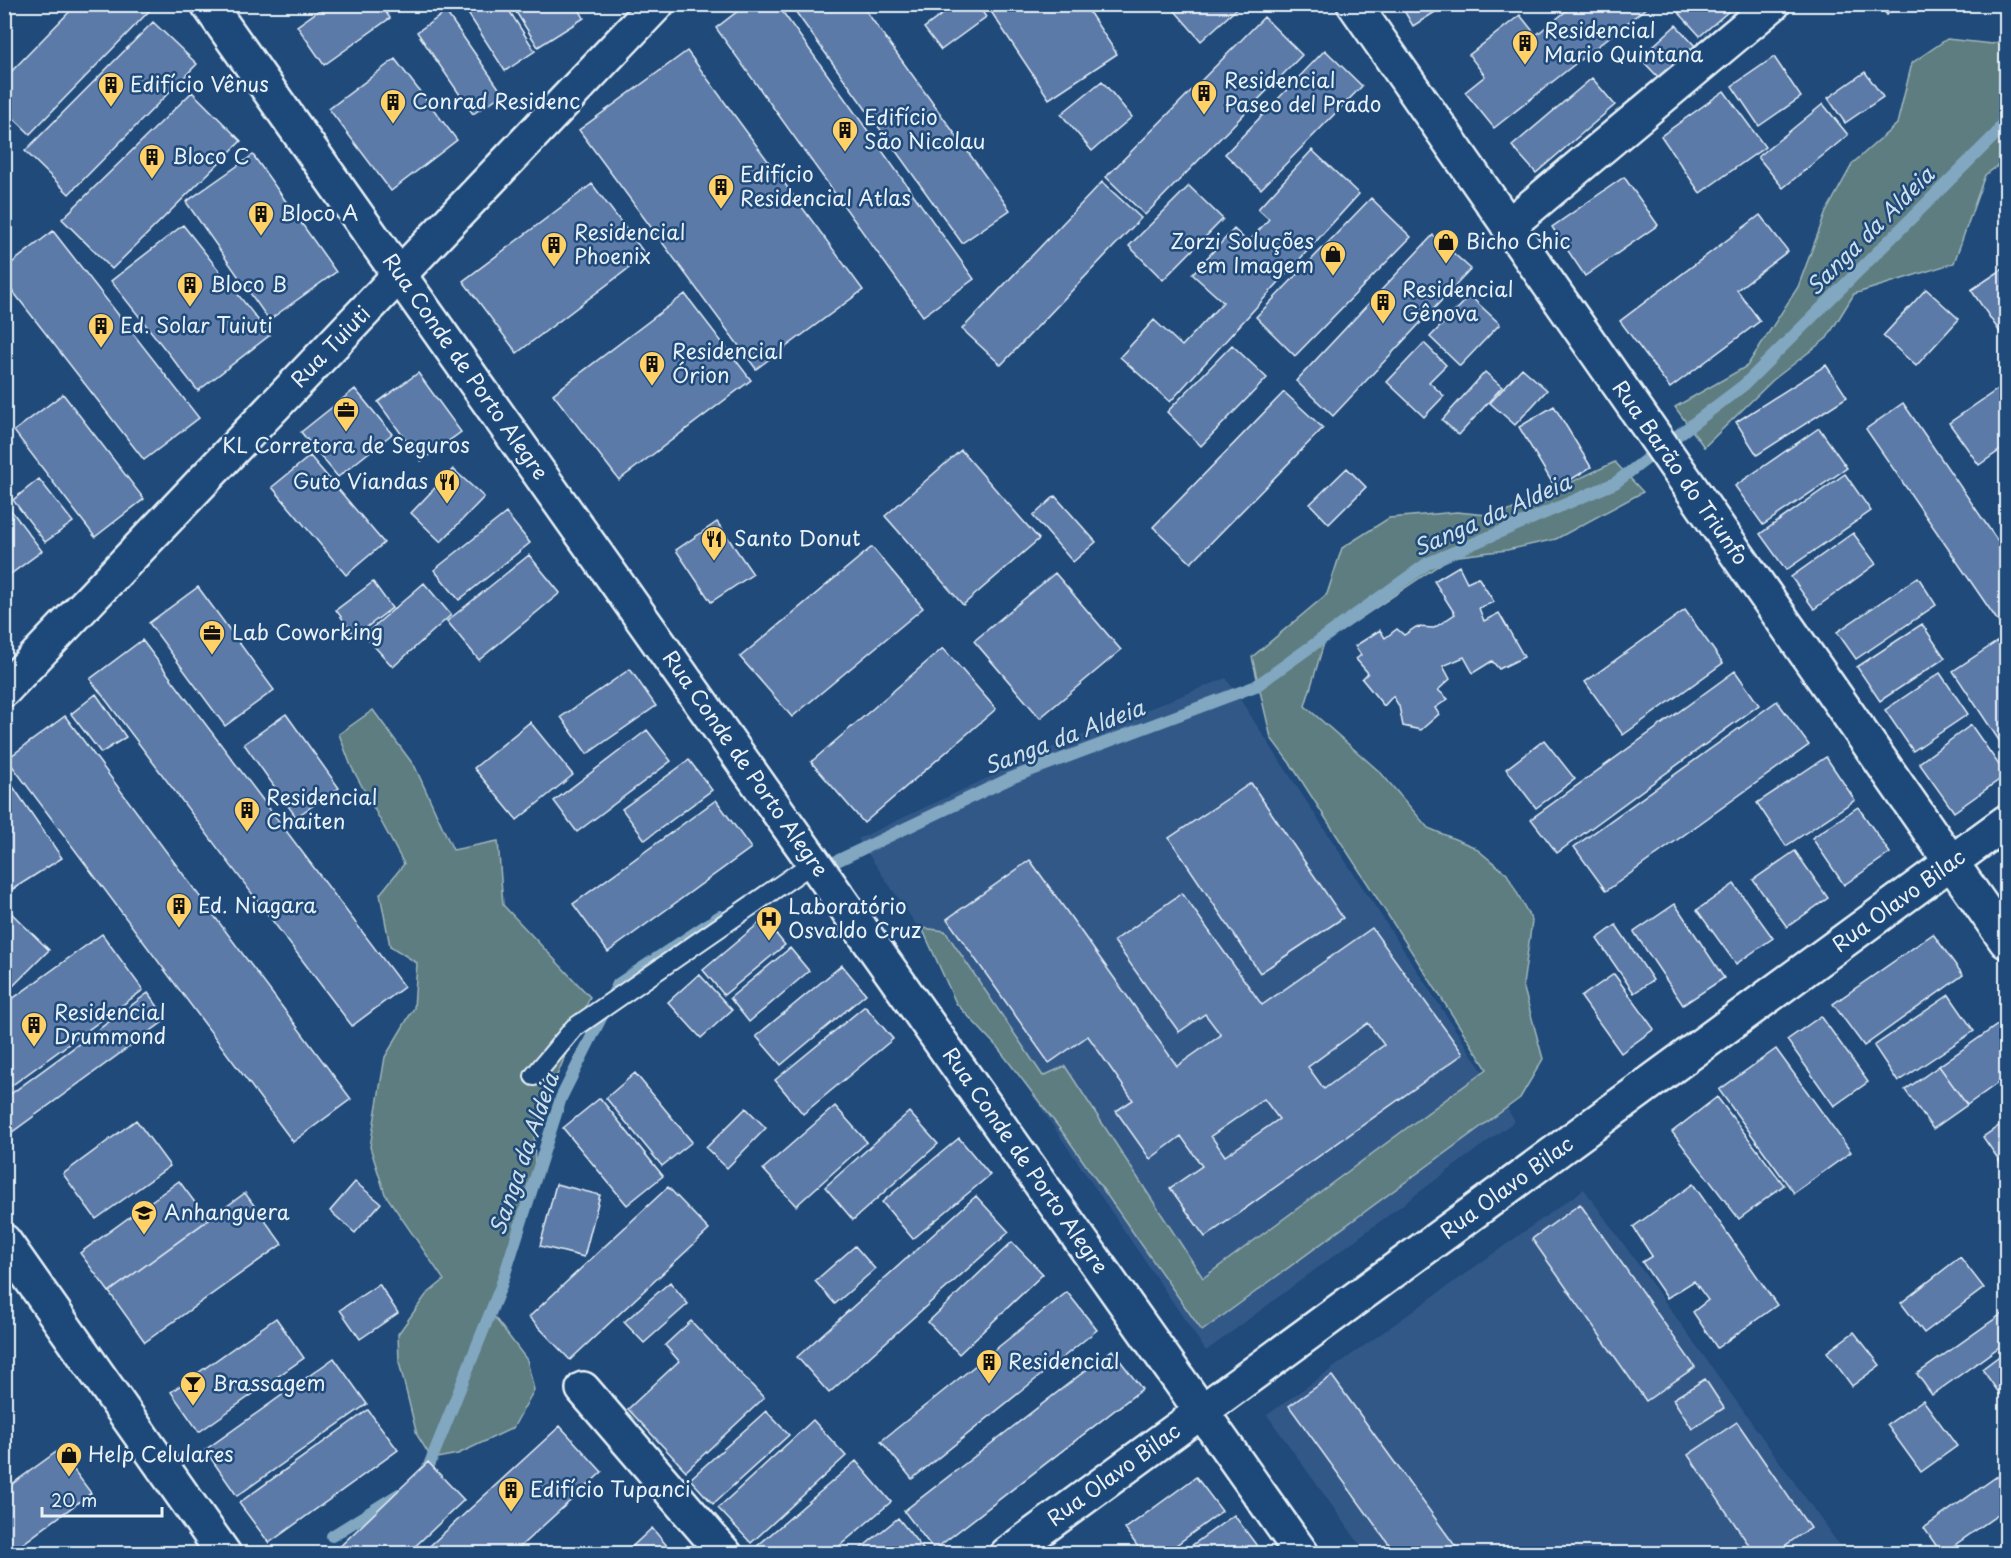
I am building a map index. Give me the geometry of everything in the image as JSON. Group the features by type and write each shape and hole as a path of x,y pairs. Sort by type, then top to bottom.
{"street":[{"name":"Rua Conde de Porto Alegre","path":"208,4 1302,1554"},
{"name":"Rua Tuiuti","path":"4,690 657,4"},
{"name":"Rua Barão do Triunfo","path":"1354,4 2007,941"},
{"path":"1508,226 1773,4"},
{"name":"Rua Olavo Bilac","path":"1007,1554 2007,822"},
{"path":"4,1241 224,1554"},
{"path":"582,1389 725,1554"}],"lane":[{"path":"534,1076 574,1028 814,862"}],"shaded area":[{"path":"1226,678 1515,1121 1206,1351 858,839 1053,747"},
{"path":"1584,1189 1845,1553 1366,1553 1267,1415"}],"green space":[{"path":"1947,39 1992,44 2006,39 2006,160 1985,175 1954,263 1854,294 1827,338 1773,380 1704,447 1675,407 1747,366 1798,287 1826,212 1853,163 1897,124 1912,63"},
{"path":"1615,462 1643,492 1556,539 1507,550 1451,557 1324,643 1305,706 1381,773 1428,828 1474,847 1507,874 1532,921 1523,985 1543,1059 1520,1098 1202,1331 1067,1138 998,1048 956,1003 922,928 945,931 1043,1076 1065,1066 1203,1278 1487,1069 1292,766 1271,738 1252,657 1327,594 1342,548 1389,518 1457,512 1498,516"},
{"path":"373,710 415,767 453,850 498,841 503,905 590,997 534,1130 535,1171 492,1314 527,1360 534,1390 513,1428 458,1454 432,1459 417,1435 399,1362 398,1334 426,1295 444,1280 385,1194 370,1147 385,1057 414,1008 417,963 390,946 380,894 404,864 351,766 339,734"}],"building":[{"path":"77,4 156,4 30,134 4,109 4,79"},
{"path":"328,4 380,4 390,18 324,65 297,26"},
{"path":"462,4 505,4 535,51 505,71"},
{"path":"511,4 576,4 584,18 538,47"},
{"name":"Edifício São Nicolau","path":"747,4 777,4 974,279 923,316 716,28"},
{"path":"790,4 861,4 1010,210 962,243"},
{"path":"956,4 977,4 986,17 941,50 924,28"},
{"path":"986,4 1084,4 1117,54 1049,99"},
{"path":"1169,4 1242,4 1201,41"},
{"path":"1400,4 1448,4 1413,26"},
{"name":"Residencial Mario Quintana","path":"1568,4 1651,4 1494,128 1465,92 1485,76 1469,55 1520,15 1536,35 1570,8"},
{"path":"1671,4 1737,4 1700,36"},
{"path":"1879,4 1898,4 1887,15"},
{"path":"446,12 503,94 473,114 417,32"},
{"name":"Residencial Paseo del Prado","path":"1264,17 1302,55 1145,215 1106,177"},
{"name":"Edifício Vênus","path":"153,22 197,64 69,194 25,151"},
{"path":"1676,25 1695,46 1659,78 1640,58"},
{"path":"1325,50 1362,86 1261,189 1225,154"},
{"name":"Edifício Residencial Atlas","path":"687,51 863,290 756,369 579,130"},
{"path":"1774,57 1801,97 1759,126 1732,86"},
{"name":"Conrad Residenc","path":"395,59 457,140 391,191 329,109"},
{"path":"1865,72 1883,97 1845,123 1828,98"},
{"path":"1592,78 1615,105 1536,173 1512,146"},
{"path":"1102,81 1132,117 1092,151 1061,114"},
{"path":"1724,91 1765,147 1700,193 1661,136"},
{"name":"Bloco C","path":"192,92 241,141 112,269 62,219"},
{"path":"1823,104 1848,135 1783,188 1758,157"},
{"path":"1312,150 1359,194 1170,402 1120,357 1154,320 1182,346 1223,302 1192,274 1234,229 1248,242 1269,219 1258,209"},
{"name":"Bloco A","path":"253,155 336,272 269,320 186,202"},
{"path":"1624,177 1658,225 1585,276 1552,227"},
{"path":"1102,182 1141,218 1001,365 962,329"},
{"name":"Residencial Phoenix","path":"592,184 646,255 517,353 463,281"},
{"path":"1189,186 1223,219 1163,280 1129,246"},
{"name":"Zorzi Soluções em Imagem","path":"1371,198 1411,237 1295,356 1256,317"},
{"path":"1760,215 1788,251 1737,290 1760,321 1670,388 1620,321"},
{"name":"Bloco B","path":"183,225 270,335 198,391 111,281"},
{"name":"Ed. Solar Tuiuti","path":"53,231 199,418 144,460 4,280 4,269"},
{"name":"Residencial Gênova","path":"1433,235 1471,269 1333,416 1296,381"},
{"path":"2006,267 2006,341 1971,290"},
{"path":"1926,289 1959,319 1916,366 1883,336"},
{"name":"Residencial Órion","path":"685,294 751,380 619,480 553,394"},
{"path":"1470,296 1500,324 1460,366 1430,337"},
{"path":"1424,343 1446,365 1429,382 1444,396 1424,417 1387,382"},
{"path":"1232,345 1267,378 1201,446 1167,412"},
{"path":"1826,365 1847,397 1757,455 1736,422"},
{"path":"1522,368 1547,390 1515,425 1490,403"},
{"path":"1485,372 1502,387 1459,435 1442,420"},
{"path":"418,373 461,432 421,461 378,402"},
{"path":"2001,387 2006,395 2006,446 1979,465 1949,423"},
{"name":"KL Corretora de Seguros","path":"355,389 392,434 338,477 301,432"},
{"path":"1284,392 1323,428 1191,563 1153,527"},
{"path":"63,394 144,499 95,537 14,431"},
{"path":"1903,403 2006,553 2006,633 1866,429"},
{"path":"1554,406 1591,467 1556,489 1519,427"},
{"path":"1819,428 1847,468 1763,525 1735,486"},
{"path":"961,450 1039,539 963,605 885,516"},
{"path":"310,456 384,543 346,575 272,487"},
{"path":"1347,468 1366,487 1329,524 1310,504"},
{"name":"Guto Viandas","path":"453,469 484,497 441,542 411,513"},
{"path":"1845,474 1871,511 1786,570 1760,534"},
{"path":"39,479 73,522 45,542 13,500"},
{"path":"1055,496 1096,542 1073,562 1033,516"},
{"path":"4,501 42,551 4,579"},
{"path":"506,513 530,543 459,600 434,570"},
{"name":"Santo Donut","path":"717,522 753,574 711,602 676,550"},
{"path":"1853,533 1876,564 1814,609 1791,577"},
{"path":"872,547 923,608 792,717 740,657"},
{"path":"529,555 560,593 479,660 447,621"},
{"path":"1459,566 1467,582 1478,577 1494,602 1479,608 1484,621 1499,613 1524,657 1499,669 1492,661 1473,673 1464,657 1443,666 1450,679 1438,690 1448,699 1435,708 1439,714 1421,730 1403,726 1399,706 1393,696 1384,706 1362,679 1368,673 1356,659 1361,655 1355,646 1380,630 1385,638 1397,629 1404,635 1416,627 1434,628 1455,614 1434,581"},
{"path":"1055,573 1121,650 1040,718 974,641"},
{"path":"1918,577 1936,605 1856,659 1837,632"},
{"path":"373,582 392,608 355,636 336,610"},
{"path":"424,583 451,615 393,667 364,635"},
{"name":"Lab Coworking","path":"198,587 274,690 225,726 149,623"},
{"path":"1685,610 1723,663 1623,735 1585,682"},
{"path":"1922,624 1945,658 1880,701 1857,667"},
{"name":"Residencial Chaiten","path":"142,640 404,987 352,1026 90,679"},
{"path":"1998,641 2006,654 2006,751 1953,671"},
{"path":"943,648 996,709 864,823 811,762"},
{"path":"630,669 656,706 587,754 561,717"},
{"path":"1735,671 1759,705 1557,853 1531,819"},
{"path":"1940,673 1968,714 1913,751 1885,710"},
{"path":"96,694 126,737 101,753 71,714"},
{"path":"1777,701 1809,745 1606,891 1574,847"},
{"path":"286,714 339,788 296,817 244,744"},
{"name":"Ed. Niagara","path":"65,716 351,1099 293,1142 7,759"},
{"path":"530,722 573,775 517,820 474,768"},
{"path":"1971,725 2006,775 1954,812 1919,763"},
{"path":"647,730 671,761 577,832 554,801"},
{"path":"1544,740 1575,779 1536,808 1506,769"},
{"path":"1826,757 1855,800 1786,846 1757,803"},
{"path":"689,760 712,790 645,840 622,809"},
{"path":"5,775 62,858 13,889 4,880"},
{"path":"1251,783 1343,918 1260,973 1169,838"},
{"path":"716,800 751,848 608,952 573,904"},
{"path":"1858,807 1890,853 1844,885 1812,838"},
{"path":"1795,851 1828,898 1787,927 1753,880"},
{"path":"1030,860 1177,1066 1221,1035 1205,1014 1179,1032 1114,941 1182,893 1262,1005 1372,928 1463,1054 1205,1237 1170,1188 1202,1166 1181,1136 1150,1159 1116,1111 1133,1100 1088,1036 1049,1063 947,919","holes":["1368,1023 1384,1045 1324,1089 1308,1067","1264,1099 1279,1119 1225,1156 1211,1136"]},
{"path":"1734,884 1773,938 1736,964 1697,910"},
{"path":"1675,904 1724,978 1683,1005 1634,932"},
{"path":"4,906 49,950 4,995"},
{"path":"764,919 785,945 724,995 703,970"},
{"path":"1616,925 1653,980 1634,993 1597,939"},
{"name":"Residencial Drummond","path":"102,934 143,990 4,1091 4,1005"},
{"path":"1933,934 1963,975 1864,1046 1833,1004"},
{"path":"790,948 809,971 749,1022 730,998"},
{"path":"842,965 866,994 781,1065 756,1036"},
{"path":"699,974 732,1010 701,1038 668,1002"},
{"path":"1614,974 1654,1029 1621,1053 1581,997"},
{"path":"148,993 167,1019 4,1138 4,1099"},
{"path":"1949,995 1974,1031 1898,1082 1874,1046"},
{"path":"865,1006 893,1039 803,1114 775,1080"},
{"path":"1821,1016 1868,1082 1834,1106 1787,1040"},
{"path":"2006,1019 2006,1077 1967,1105 1939,1066"},
{"path":"1776,1049 1851,1152 1794,1193 1719,1090"},
{"path":"1939,1066 1967,1105 1933,1129 1905,1090"},
{"path":"635,1073 692,1142 662,1166 606,1098"},
{"path":"1717,1097 1784,1185 1739,1219 1672,1132"},
{"path":"600,1098 663,1176 627,1205 563,1128"},
{"path":"835,1106 867,1142 796,1206 763,1169"},
{"path":"746,1108 766,1128 727,1168 706,1148"},
{"path":"909,1112 938,1144 853,1220 825,1187"},
{"path":"136,1120 170,1166 96,1219 63,1174"},
{"path":"2006,1121 2006,1170 1983,1137"},
{"path":"959,1138 990,1175 913,1239 882,1202"},
{"name":"Anhanguera","path":"179,1181 208,1220 109,1292 80,1253"},
{"path":"355,1182 381,1203 355,1233 330,1211"},
{"path":"556,1184 600,1195 584,1257 540,1246"},
{"path":"1693,1184 1777,1305 1717,1348 1693,1312 1708,1300 1694,1281 1667,1298 1642,1262 1652,1256 1633,1227"},
{"path":"668,1187 709,1230 570,1360 529,1317"},
{"path":"245,1193 282,1244 145,1342 109,1292"},
{"path":"976,1196 1009,1232 829,1393 797,1357"},
{"path":"1580,1204 1695,1367 1646,1401 1532,1239"},
{"path":"1012,1242 1043,1274 959,1354 928,1322"},
{"path":"855,1246 875,1269 835,1304 815,1281"},
{"path":"1960,1257 1984,1288 1924,1333 1901,1303"},
{"path":"670,1282 688,1304 644,1343 624,1322"},
{"path":"379,1284 398,1313 360,1339 340,1310"},
{"name":"Residencial","path":"1067,1292 1097,1330 912,1479 881,1441"},
{"path":"2006,1311 2006,1342 1932,1395 1917,1374"},
{"path":"276,1318 304,1358 199,1432 171,1392"},
{"path":"691,1321 764,1398 686,1471 628,1409 679,1361 665,1345"},
{"path":"1854,1332 1880,1365 1852,1386 1827,1352"},
{"path":"1112,1350 1142,1389 934,1550 904,1511"},
{"path":"2006,1351 2006,1403 1982,1369"},
{"path":"334,1358 367,1404 237,1496 205,1450"},
{"path":"1332,1376 1461,1554 1396,1554 1289,1406"},
{"path":"1705,1379 1724,1408 1692,1429 1673,1399"},
{"path":"1923,1400 1957,1446 1921,1472 1887,1425"},
{"path":"368,1410 398,1450 269,1543 239,1503"},
{"path":"766,1411 789,1435 713,1504 690,1479"},
{"path":"813,1420 846,1456 751,1543 718,1508"},
{"path":"1737,1422 1810,1528 1773,1554 1755,1554 1688,1455"},
{"name":"Edifício Tupanci","path":"560,1426 602,1472 512,1554 421,1554"},
{"path":"59,1450 91,1493 9,1554 4,1554 4,1490"},
{"path":"856,1461 891,1502 830,1554 762,1554 756,1547"},
{"path":"428,1462 464,1500 407,1554 332,1554"},
{"path":"2006,1470 2006,1509 1942,1554 1924,1528"},
{"path":"1196,1477 1222,1511 1164,1554 1143,1554 1125,1529"},
{"path":"1234,1515 1260,1550 1255,1554 1180,1554"},
{"path":"898,1518 927,1554 854,1554"},
{"path":"652,1528 674,1554 624,1554"},
{"path":"2006,1542 2006,1554 1998,1554 1995,1549"}],"waterway":[{"name":"Sanga da Aldeia","path":"820,869 1011,778 1256,686 1428,563 1615,483 1744,385 1997,133 2006,116"},
{"name":"Sanga da Aldeia","path":"424,1478 501,1286 561,1098 618,984 720,916"},
{"name":"Sanga da Aldeia","path":"332,1536 399,1494"}],"place":[{"name":"Residencial Mario Quintana","path":"1525,66"},
{"name":"Edifício Vênus","path":"111,108"},
{"name":"Residencial Paseo del Prado","path":"1204,116"},
{"name":"Conrad Residenc","path":"393,125"},
{"name":"Edifício São Nicolau","path":"845,153"},
{"name":"Bloco C","path":"152,180"},
{"name":"Edifício Residencial Atlas","path":"721,210"},
{"name":"Bloco A","path":"261,237"},
{"name":"Bicho Chic","path":"1446,265"},
{"name":"Residencial Phoenix","path":"554,268"},
{"name":"Zorzi Soluções em Imagem","path":"1333,277"},
{"name":"Bloco B","path":"190,308"},
{"name":"Residencial Gênova","path":"1383,325"},
{"name":"Ed. Solar Tuiuti","path":"101,349"},
{"name":"Residencial Órion","path":"652,387"},
{"name":"KL Corretora de Seguros","path":"346,433"},
{"name":"Guto Viandas","path":"447,505"},
{"name":"Santo Donut","path":"714,562"},
{"name":"Lab Coworking","path":"212,656"},
{"name":"Residencial Chaiten","path":"247,833"},
{"name":"Ed. Niagara","path":"179,929"},
{"name":"Laboratório Osvaldo Cruz","path":"769,942"},
{"name":"Residencial Drummond","path":"34,1048"},
{"name":"Anhanguera","path":"144,1236"},
{"name":"Residencial","path":"989,1385"},
{"name":"Brassagem","path":"193,1407"},
{"name":"Help Celulares","path":"69,1478"},
{"name":"Edifício Tupanci","path":"511,1513"}]}
